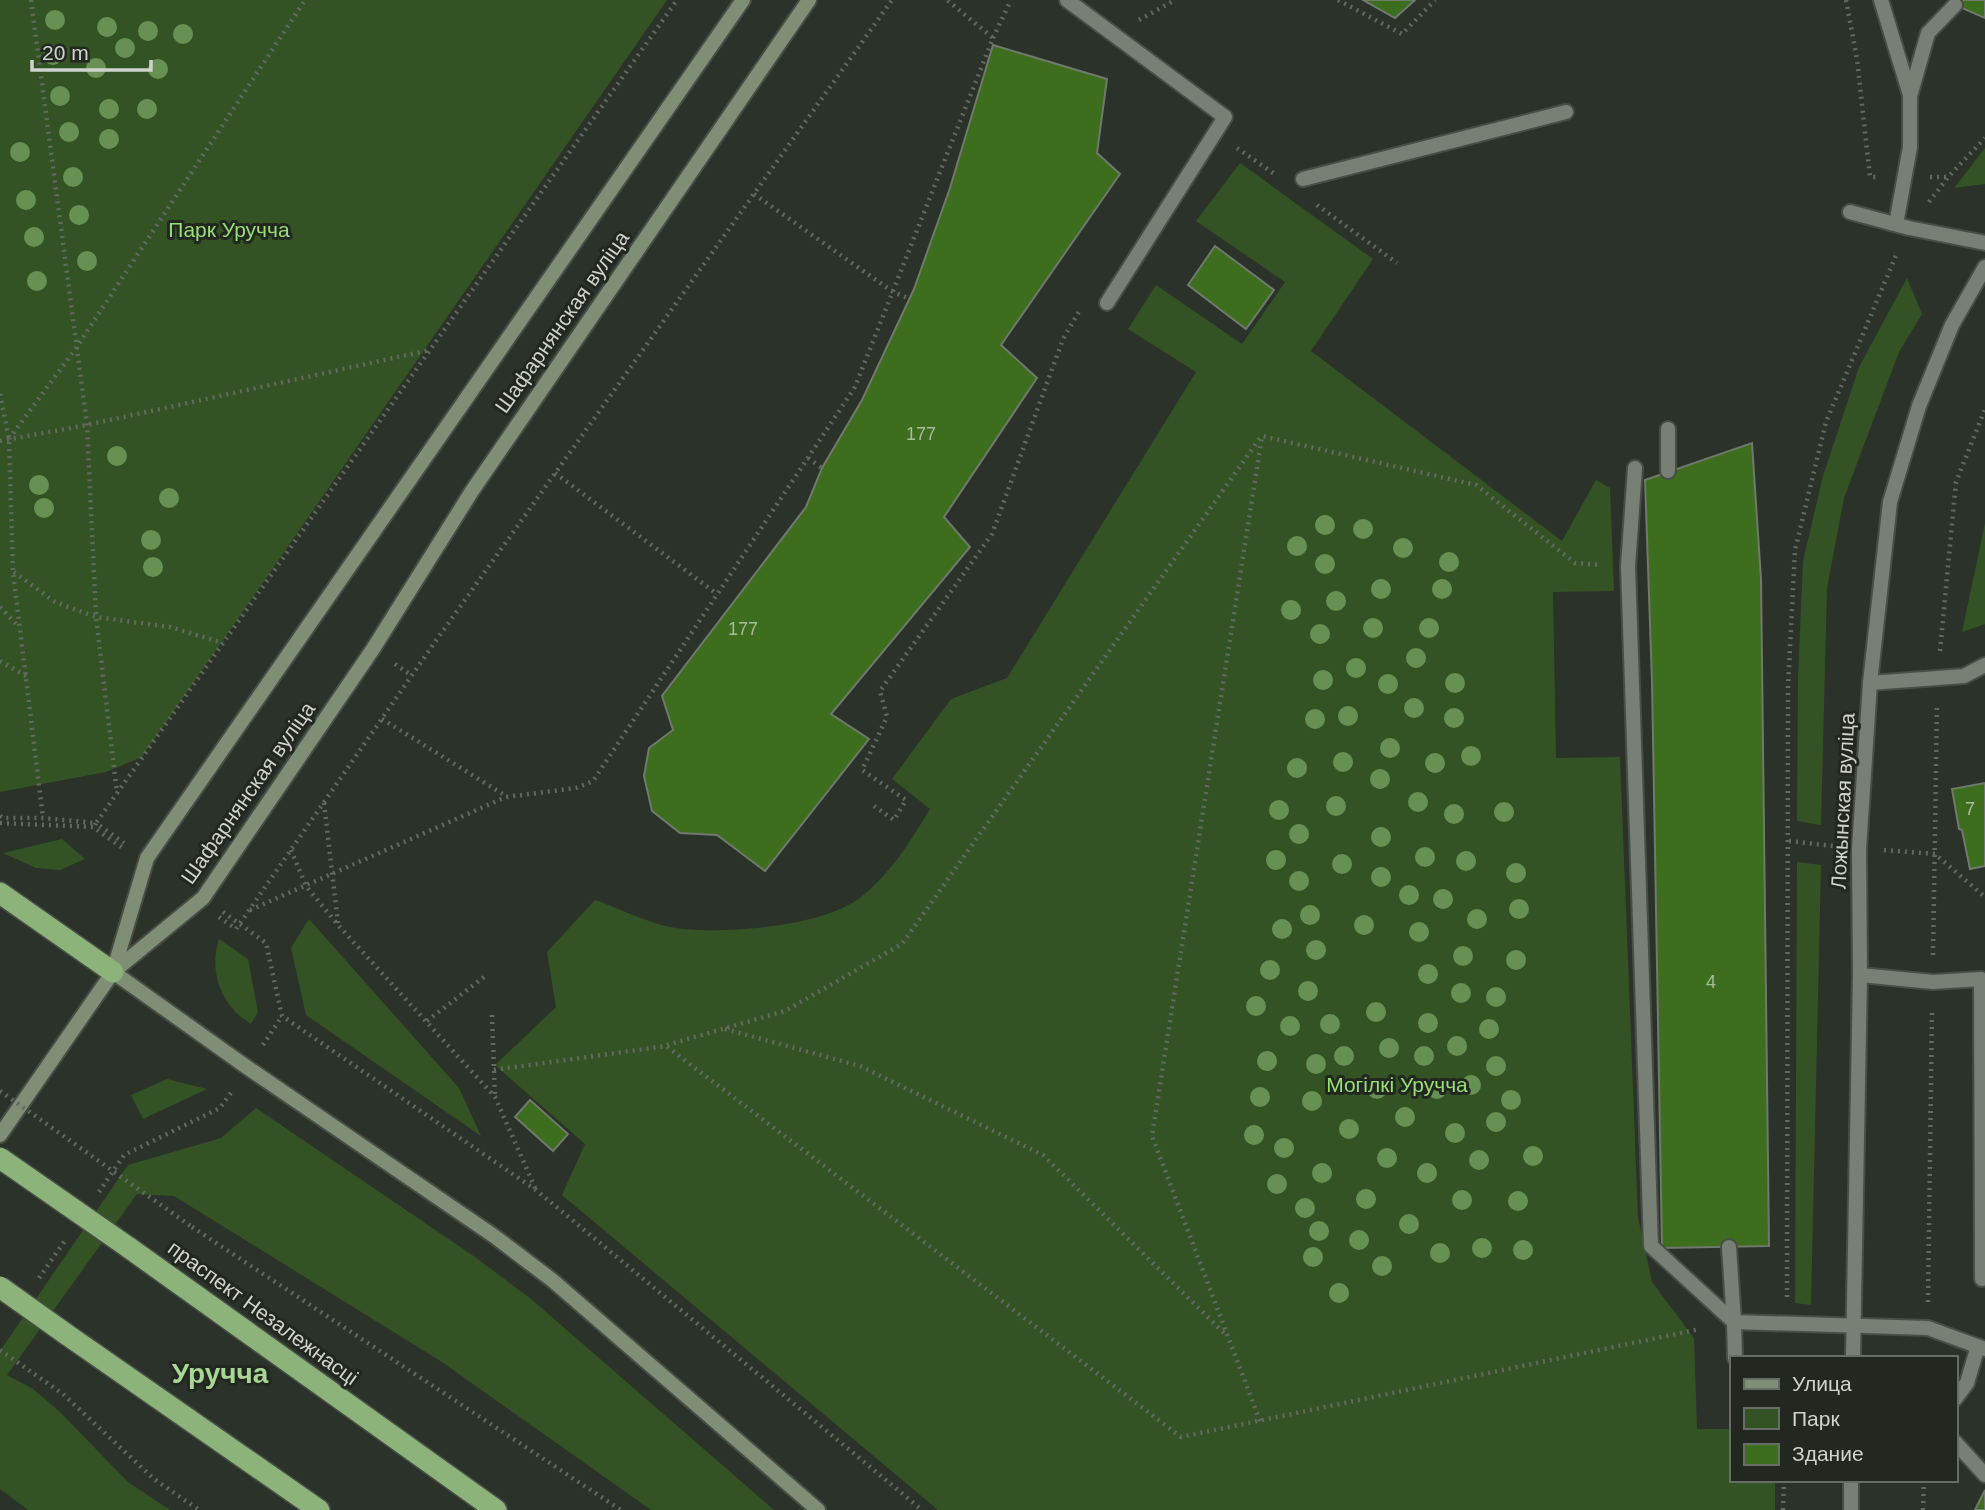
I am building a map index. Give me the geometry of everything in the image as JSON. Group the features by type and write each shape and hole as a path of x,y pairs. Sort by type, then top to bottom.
{"highway":[{"path":"0,893 113,972"},
{"name":"праспект Незалежнасці","path":"0,1158 496,1510"},
{"path":"0,1287 319,1510"}],"main road":[{"name":"Шафарнянская вуліца","path":"113,972 146,858 743,0"},
{"name":"Шафарнянская вуліца","path":"113,972 203,898 373,649 471,491 809,0"},
{"path":"0,1135 113,972 494,1236 552,1280 818,1510"}],"street":[{"path":"1067,0 1225,117 1107,303"},
{"path":"1881,0 1910,96"},
{"path":"1903,226 1904,176 1910,147 1910,96 1928,33 1955,5"},
{"path":"1303,179 1566,112"},
{"path":"1850,212 1985,243"},
{"name":"Ложынская вуліца","path":"1853,1356 1860,975 1859,849 1870,682 1890,502 1919,406 1952,325 1985,267"},
{"path":"1668,429 1668,471"},
{"path":"1635,468 1628,566 1651,1246 1734,1322 1928,1328 1982,1348 1967,1383 1957,1396"},
{"path":"1870,682 1964,676 1985,665"},
{"path":"1860,975 1933,982 1981,979 1982,1279"},
{"path":"1729,1247 1735,1356"},
{"path":"1957,1444 1985,1475"},
{"path":"1851,1510 1852,1482"}],"path":[{"path":"32,0 87,425 96,617 117,794"},
{"path":"9,439 76,348 305,0"},
{"path":"1,819 43,818 95,825 677,0"},
{"path":"892,0 555,473 240,924 266,943 282,1016 536,1191 922,1510"},
{"path":"947,0 993,38"},
{"path":"249,911 506,797 576,788 593,781 855,387 993,38 1011,0"},
{"path":"1132,14 1140,21 1175,0"},
{"path":"1338,0 1402,34 1435,0"},
{"path":"1846,0 1857,58 1870,177 1948,177"},
{"path":"1787,1323 1788,687 1795,550 1826,422 1891,265 1903,226 1985,138"},
{"path":"754,194 893,292 908,298"},
{"path":"874,806 894,820 906,800 862,770 887,717 880,691 992,534 1063,339 1083,304"},
{"path":"0,441 87,425 430,350"},
{"path":"0,394 9,439 13,572 43,818"},
{"path":"1928,1328 1938,679 1956,482 1985,410"},
{"path":"1262,436 1476,485 1576,563 1628,566"},
{"path":"494,1070 666,1046 785,1011 902,944 1262,436"},
{"path":"1260,1421 1152,1136 1262,436"},
{"path":"808,458 822,468"},
{"path":"555,473 717,594"},
{"path":"13,572 55,602 96,617 170,627 223,643"},
{"path":"0,607 20,628"},
{"path":"0,661 26,676"},
{"path":"382,719 506,797"},
{"path":"324,802 338,925"},
{"path":"1789,841 1935,854 1985,897"},
{"path":"291,850 306,886 338,925 495,1097 536,1191"},
{"path":"426,1022 484,977"},
{"path":"492,1015 495,1097"},
{"path":"93,1200 124,1155 220,1108 282,1016"},
{"path":"724,1029 860,1066 1043,1155 1228,1337"},
{"path":"666,1046 1181,1437 1734,1322"},
{"path":"0,1091 192,1227 621,1510"},
{"path":"39,1279 70,1234"},
{"path":"0,1350 63,1394 154,1479 199,1510"},
{"path":"1783,1510 1784,1482"},
{"path":"1923,1510 1924,1482"}],"green space":[{"name":"Парк Уручча","path":"0,0 667,0 142,757 106,772 0,792"},
{"path":"1985,148 1985,184 1954,188"},
{"name":"Могілкі Уручча","path":"1240,163 1373,259 1311,351 1562,541 1596,480 1610,488 1614,591 1553,592 1556,758 1620,757 1638,1217 1652,1282 1694,1338 1697,1429 1730,1429 1730,1482 1775,1482 1775,1510 938,1510 562,1195 585,1144 495,1065 556,1007 547,952 595,900 670,927 714,930 769,927 822,916 844,907 872,888 891,867 930,809 892,779 951,699 1007,678 1196,372 1128,329 1156,285 1242,344 1285,282 1196,221"},
{"path":"1907,278 1922,314 1899,352 1844,498 1827,588 1821,825 1797,821 1798,678 1803,561 1823,476 1859,367"},
{"path":"1985,523 1985,624 1962,632"},
{"path":"62,839 85,859 60,870 36,868 3,853"},
{"path":"1797,862 1821,865 1811,1305 1795,1303"},
{"path":"309,919 459,1088 481,1136 306,1015 291,948"},
{"path":"219,939 248,959 258,1012 251,1024 227,1002 219,985 215,957"},
{"path":"167,1079 207,1089 143,1119 131,1095"},
{"path":"256,1108 475,1257 531,1299 774,1510 651,1510 442,1362 174,1196 137,1194 7,1375 33,1389 59,1411 128,1482 170,1510 28,1510 0,1489 0,1351 128,1165 221,1138"}],"building":[{"path":"1363,0 1415,0 1395,18"},
{"path":"1950,0 1985,0 1985,18 1955,5"},
{"path":"993,45 1107,79 1097,153 1120,174 1001,345 1037,378 944,517 970,547 831,714 869,739 765,871 717,835 680,833 652,811 644,776 649,748 673,730 662,696 806,507 822,468 862,400 914,289 950,188"},
{"path":"1215,246 1274,290 1246,329 1188,285"},
{"path":"1752,443 1761,579 1769,1246 1662,1248 1652,682 1645,480"},
{"path":"1985,783 1985,866 1970,869 1952,789"},
{"path":"530,1100 568,1134 553,1151 515,1117"},
{"path":"1985,1490 1985,1510 1975,1510"}],"district":[{"name":"Уручча","path":"220,1373"}]}
